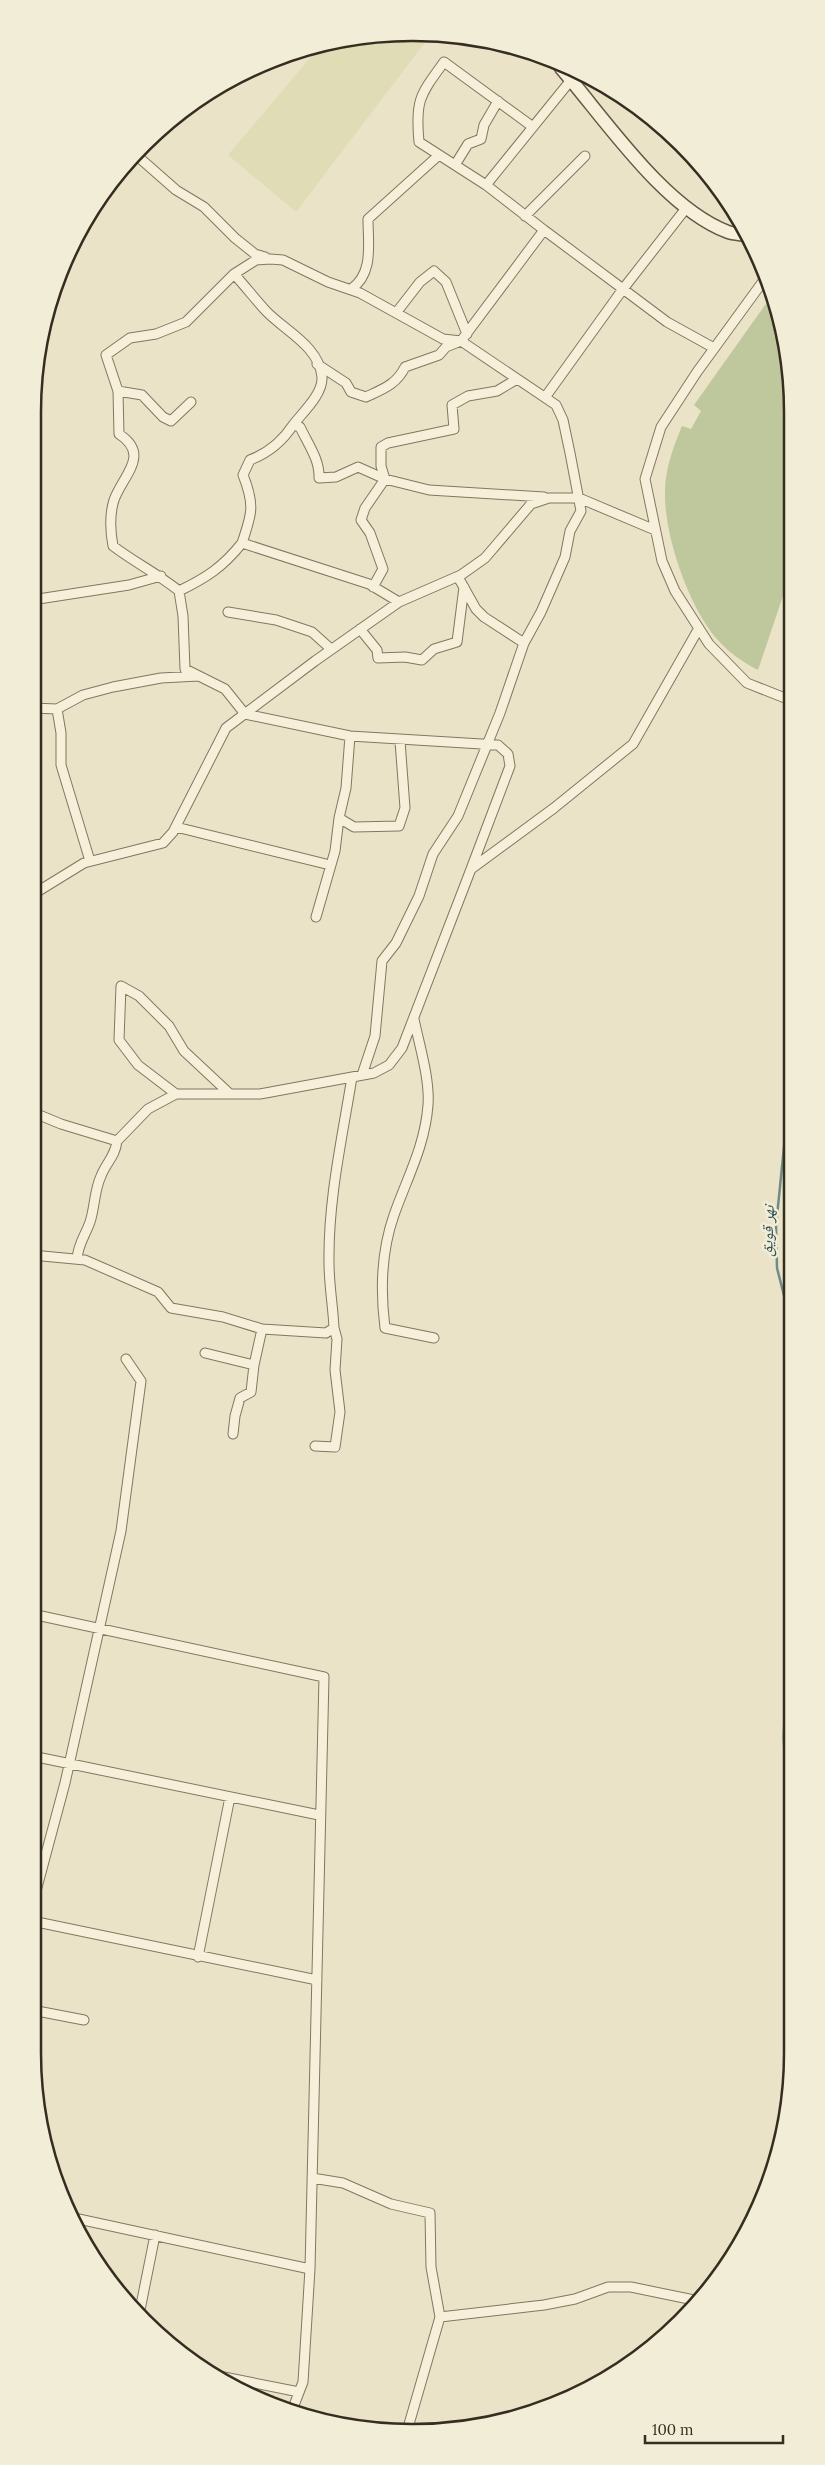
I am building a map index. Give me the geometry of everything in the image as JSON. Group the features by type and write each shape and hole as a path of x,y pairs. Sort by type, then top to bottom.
{"street":[{"path":"533,126 444,62 425,88 416,112 419,142 486,185 623,289 678,328 714,348"},
{"path":"567,76 670,195 729,233 737,233"},
{"path":"486,185 571,80"},
{"path":"455,165 468,144 481,138 484,124 498,101"},
{"path":"351,289 359,284 368,264 368,219 439,155"},
{"path":"525,216 586,156"},
{"path":"141,159 176,190 204,207 251,250 270,258 283,260 328,282 351,289 443,339 461,342 546,396 556,405 563,420 581,511 570,531 565,557 542,612 524,643 488,744 458,816 433,854 419,896 400,935 382,961 375,1036 362,1075"},
{"path":"546,396 623,289 687,207"},
{"path":"317,364 346,383 351,392 366,397 400,378 405,367 439,354 446,347 461,342 544,230"},
{"path":"77,1259 79,1244 90,1222 101,1174 116,1152 117,1140 148,1109 176,1094 260,1094 352,1078 374,1073 389,1065 402,1048 481,839 504,786 510,766 508,754 498,745 350,736 245,714 225,689 185,669 183,616 179,591 161,576 142,567 113,546 110,529 114,502 134,460 134,452 130,442 119,434 118,391 106,355 130,338 156,334 186,322 234,274 256,260 270,258"},
{"path":"396,313 420,282 434,270 446,282 467,334"},
{"path":"179,591 208,576 229,559 242,543 252,514 249,490 243,475 250,460 263,455 281,443 318,393 322,377 315,357 302,341 267,312 234,274"},
{"path":"761,285 714,348 661,427 645,479 662,562 675,591 709,644 747,683 784,698"},
{"path":"385,479 381,466 381,447 388,443 454,429 452,405 468,396 496,391 518,379"},
{"path":"118,391 142,395 163,417 171,421 191,402"},
{"path":"293,425 300,427 313,453 319,469 319,478 336,477 358,467 385,479 429,490 549,498 579,498 654,530"},
{"path":"373,587 383,569 370,534 361,520 365,508 385,479"},
{"path":"41,890 90,861 163,843 176,826 226,728 331,649 399,602 458,577 485,558 530,504 549,498"},
{"path":"242,543 373,587 399,602"},
{"path":"41,599 129,586 161,576"},
{"path":"458,577 476,610 524,643"},
{"path":"360,629 377,650 378,658 405,657 422,660 434,649 457,642 464,586"},
{"path":"228,612 276,620 312,632 331,649"},
{"path":"471,869 633,744 699,628"},
{"path":"41,708 57,709 83,694 113,687 161,678 199,676"},
{"path":"57,709 61,733 61,765 90,861"},
{"path":"316,917 330,865 346,788 350,736"},
{"path":"339,818 354,827 400,826 405,808 400,740"},
{"path":"176,826 330,865"},
{"path":"176,1094 138,1064 119,1040 121,986 145,1002 169,1026 184,1051 230,1094"},
{"path":"414,1018 424,1070 428,1104 416,1161 394,1215 383,1258 383,1308 385,1328 434,1338"},
{"path":"315,1446 335,1447 340,1412 335,1370 337,1339 334,1328 328,1264 332,1197 337,1157 352,1078"},
{"path":"41,1116 61,1124 117,1140"},
{"path":"41,1256 85,1260 158,1292 171,1308 223,1317 262,1330 326,1332 334,1328"},
{"path":"233,1434 234,1416 240,1398 251,1392 254,1365 262,1330"},
{"path":"204,1353 254,1365"},
{"path":"41,1871 69,1764 121,1531 141,1381 126,1359"},
{"path":"41,1616 324,1677 319,1815 310,2269 303,2382 294,2404"},
{"path":"41,1758 319,1815"},
{"path":"198,1957 230,1797"},
{"path":"41,1923 198,1957 317,1980"},
{"path":"41,2012 84,2020"},
{"path":"312,2178 343,2183 392,2204 430,2212 431,2267 440,2317 409,2424"},
{"path":"81,2220 310,2269"},
{"path":"141,2305 155,2235"},
{"path":"440,2317 544,2305 575,2299 608,2287 631,2287 690,2299"},
{"path":"236,2379 299,2392"}],"shaded area":[{"path":"426,42 296,212 228,155 312,55 364,44"}],"green space":[{"path":"767,302 777,340 783,388 784,593 758,670 746,664 721,643 706,624 687,589 673,548 666,509 665,483 673,450 682,426 691,429 701,411 694,405"}],"waterway":[{"name":"نهر قويق","path":"784,1147 776,1226 777,1268 784,1296"},
{"name":"نهر قويق","path":"784,1727 784,1739"},
{"name":"نهر قويق","path":"784,1739 784,1751"}]}
